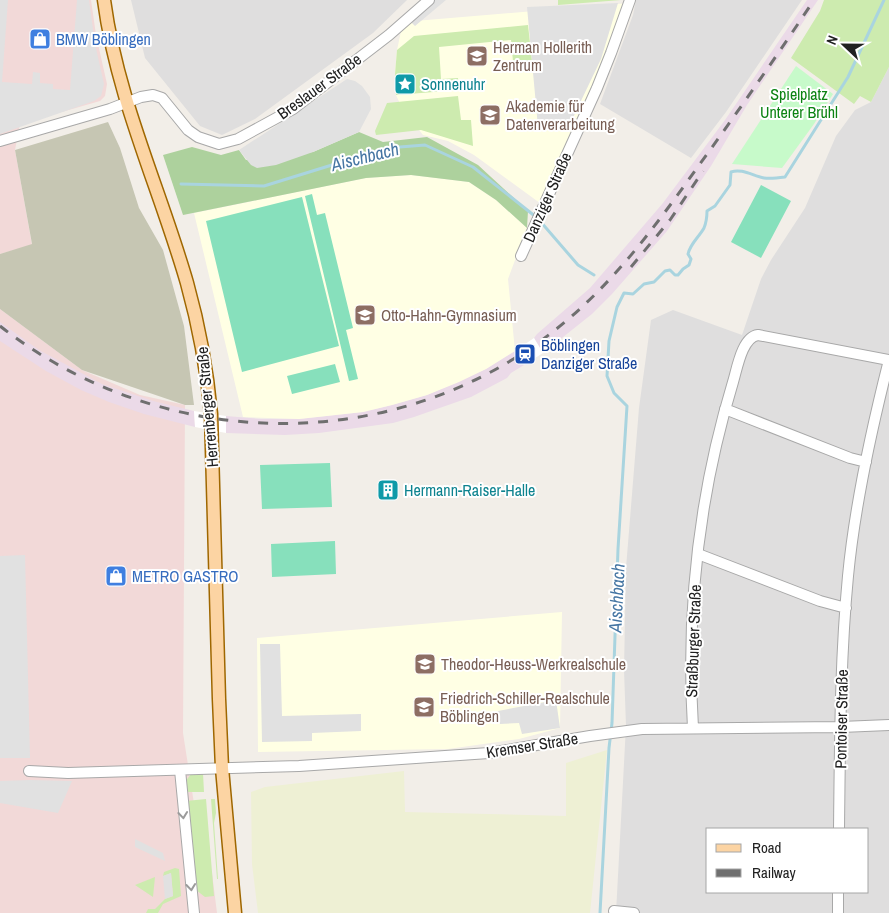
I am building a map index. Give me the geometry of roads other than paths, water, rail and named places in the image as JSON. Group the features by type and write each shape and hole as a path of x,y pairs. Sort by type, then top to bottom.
{"main road":[{"name":"Herrenberger Straße","path":"104,0 110,40 126,103 187,282 207,373 211,414 222,768 235,913"}],"street":[{"name":"Breslauer Straße","path":"0,141 153,95 162,98 188,130 198,137 219,144 238,139 293,109 389,35 429,0"},
{"name":"Danziger Straße","path":"521,256 597,88 630,0"},
{"name":"Straßburger Straße","path":"693,728 691,657 693,608 705,502 725,409 745,344 752,336 765,336 889,360"},
{"name":"Pontoiser Straße","path":"839,828 842,659 850,566 866,462 889,360"},
{"path":"725,409 796,438 866,462"},
{"path":"698,554 820,601 846,608"},
{"name":"Kremser Straße","path":"222,768 330,764 489,753 642,729 889,725"},
{"path":"29,771 68,773 222,768"},
{"path":"180,770 194,913"},
{"path":"838,893 838,913"},
{"path":"614,911 634,913"}],"waterway":[{"name":"Aischbach","path":"600,913 612,723 618,549 627,406 614,393 607,376 609,341 617,307 624,293 633,294 644,284 654,282 665,271 670,270 675,275 678,275 689,265 691,259 688,254 689,250 704,228 707,211 715,206 730,185 731,172 743,172 766,178 785,177 848,77 884,0"},
{"name":"Aischbach","path":"181,184 264,186 387,148 425,145 473,167 536,217"},
{"name":"Aischbach","path":"540,221 578,265 594,275"}],"railway":[{"path":"0,326 68,370 141,401 218,419 296,423 373,414 448,392 519,356 583,306 614,274 643,240 684,186 814,0"},
{"path":"631,267 670,220 703,171"}],"place":[{"name":"BMW Böblingen","path":"40,39"},
{"name":"Herman Hollerith Zentrum","path":"477,56"},
{"name":"Sonnenuhr","path":"405,84"},
{"name":"Akademie für Datenverarbeitung","path":"490,115"},
{"name":"Otto-Hahn-Gymnasium","path":"365,315"},
{"name":"Böblingen Danziger Straße","path":"525,354"},
{"name":"Hermann-Raiser-Halle","path":"388,490"},
{"name":"METRO GASTRO","path":"116,576"},
{"name":"Theodor-Heuss-Werkrealschule","path":"425,664"},
{"name":"Friedrich-Schiller-Realschule Böblingen","path":"424,707"}],"park label":[{"name":"Spielplatz Unterer Brühl","path":"799,103"}]}
